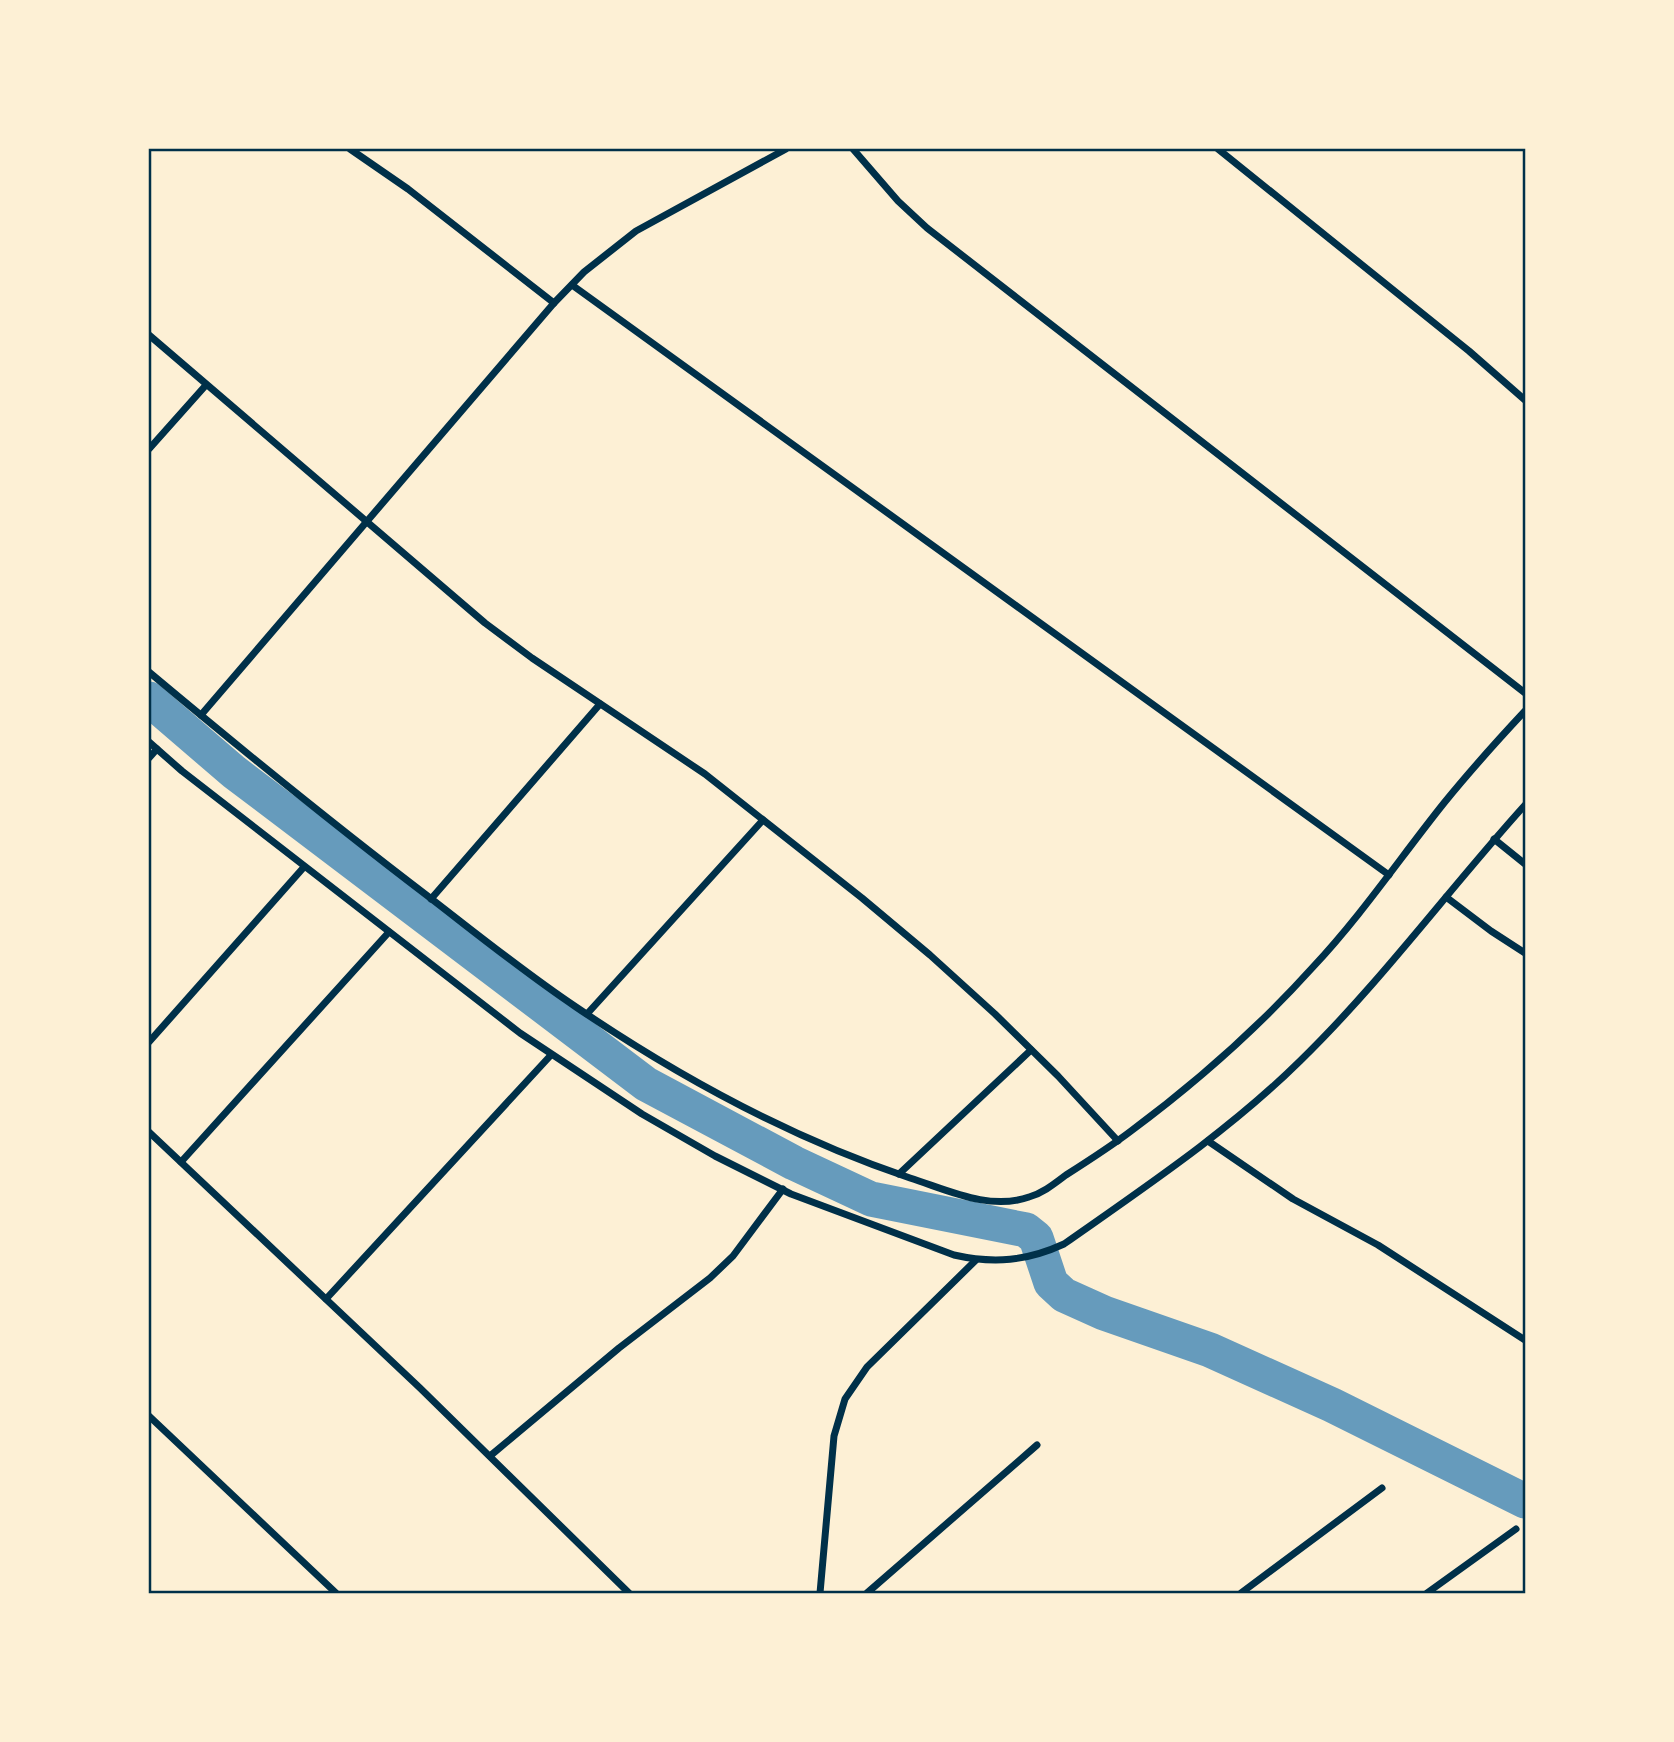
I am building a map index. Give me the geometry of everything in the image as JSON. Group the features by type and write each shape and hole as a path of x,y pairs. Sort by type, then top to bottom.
{"street":[{"path":"349,149 408,189 554,303"},
{"path":"201,715 572,285 612,248 636,231 786,149"},
{"path":"853,149 898,201 928,228 1525,693"},
{"path":"1218,149 1469,351 1525,400"},
{"path":"572,285 1389,874"},
{"path":"149,335 485,623 705,774 930,955 1031,1050 1118,1141"},
{"path":"149,449 206,385"},
{"path":"149,672 293,791 531,976 705,1087 822,1144 899,1174 977,1200 1007,1202 1045,1190 1118,1141 1173,1100 1271,1012 1315,965 1446,801 1525,711"},
{"path":"431,899 600,704"},
{"path":"149,742 304,867 551,1055 642,1114 715,1156 783,1189 954,1255 997,1262 1043,1253 1064,1244 1208,1141 1298,1063 1343,1018 1525,805"},
{"path":"149,758 157,749"},
{"path":"587,1014 763,820"},
{"path":"1494,839 1525,864"},
{"path":"149,1042 304,867"},
{"path":"1446,897 1525,953"},
{"path":"181,1162 389,932"},
{"path":"899,1174 1031,1050"},
{"path":"326,1299 551,1055"},
{"path":"149,1132 326,1299 629,1593"},
{"path":"1208,1141 1293,1199 1389,1252 1525,1340"},
{"path":"490,1457 619,1348 726,1263 752,1234 783,1189"},
{"path":"820,1593 834,1436 845,1399 867,1367 976,1260"},
{"path":"149,1416 336,1593"},
{"path":"867,1593 1037,1445"},
{"path":"1241,1593 1382,1488"},
{"path":"1427,1593 1516,1530"}],"waterway":[{"path":"149,699 234,772 646,1084 794,1163 871,1199 1026,1230 1036,1238 1051,1283 1064,1295 1104,1313 1210,1350 1332,1405 1525,1501"}]}
